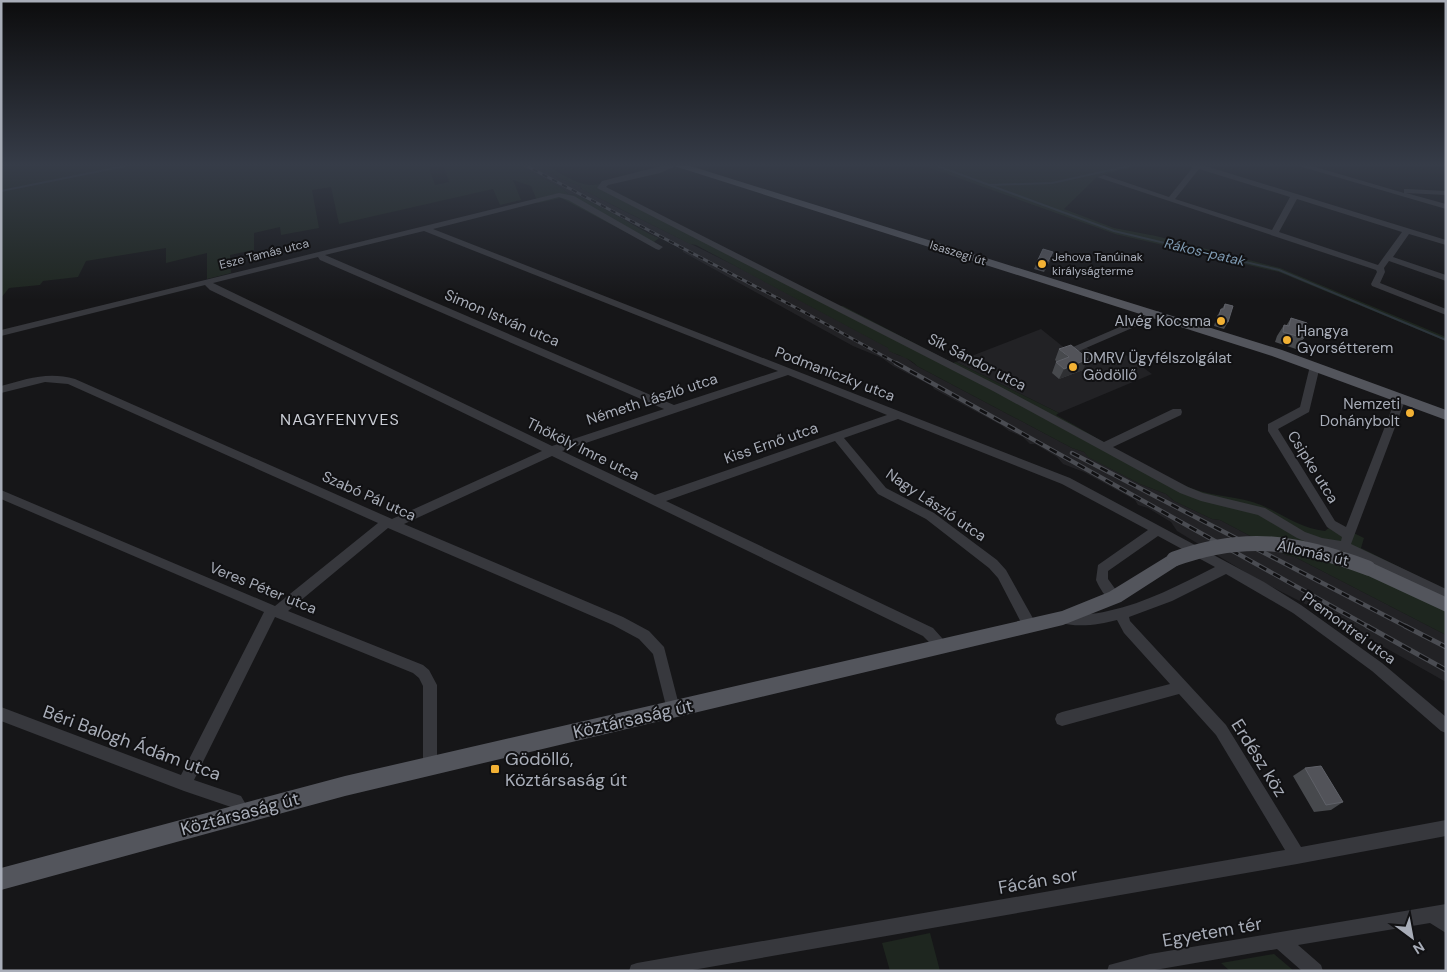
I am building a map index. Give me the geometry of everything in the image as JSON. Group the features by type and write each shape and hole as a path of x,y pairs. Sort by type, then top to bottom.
{"main road":[{"name":"Isaszegi út","path":"818,209 1157,314 1315,366 1446,415"},
{"name":"Állomás út","path":"1174,559 1220,544 1261,542 1310,549 1368,568 1446,604"},
{"name":"Köztársaság út","path":"1,879 345,786 1063,618 1115,597 1174,559"}],"street":[{"name":"Esze Tamás utca","path":"1,333 319,253 503,209"},
{"name":"Esze Tamás utca","path":"592,209 659,246"},
{"name":"Sík Sándor utca","path":"641,209 900,339 1106,446 1194,495 1252,508 1269,515 1314,541 1347,541"},
{"path":"1202,209 1380,268"},
{"path":"1274,233 1287,209"},
{"path":"1337,209 1446,243"},
{"name":"Podmaniczky utca","path":"424,228 1052,475 1226,568"},
{"path":"1407,231 1380,268 1381,272 1375,284 1446,312"},
{"name":"Simon István utca","path":"319,253 323,258 674,409"},
{"path":"1388,258 1446,278"},
{"name":"Thököly Imre utca","path":"207,282 213,288 928,632 943,647"},
{"path":"1069,352 1157,314"},
{"name":"Csipke utca","path":"1315,366 1305,409 1272,427 1272,431 1331,524 1347,541"},
{"name":"Németh László utca","path":"184,784 274,611 390,523 555,451 567,444 787,372"},
{"name":"Szabó Pál utca","path":"1,390 42,378 54,377 71,381 634,629 650,640 659,651 673,709"},
{"path":"1347,541 1400,398"},
{"path":"1106,446 1177,412"},
{"name":"Kiss Ernő utca","path":"654,500 898,415"},
{"name":"Nagy László utca","path":"836,436 882,491 930,516 993,564 1002,574 1030,626"},
{"name":"Veres Péter utca","path":"1,494 274,611 407,663 424,674 428,679 431,694 430,767"},
{"path":"1115,597 1104,582 1101,574 1102,569 1158,530"},
{"name":"Állomás út","path":"1347,541 1446,595"},
{"name":"Köztársaság út","path":"1063,618 1087,620 1122,613 1158,601 1226,568"},
{"name":"Premontrei utca","path":"1226,568 1260,586 1346,643 1377,666 1446,726"},
{"name":"Erdész köz","path":"1122,613 1124,623 1210,717 1229,742 1297,856"},
{"path":"1062,719 1181,687"},
{"name":"Béri Balogh Ádám utca","path":"1,714 184,784 236,801 243,813"},
{"name":"Fácán sor","path":"637,971 1297,856 1446,828"},
{"name":"Egyetem tér","path":"1115,971 1439,913 1446,925"},
{"name":"Egyetem tér","path":"1280,940 1315,971"}],"shaded area":[{"path":"1,209 316,209 319,228 281,235 280,227 254,233 254,250 230,255 231,273 207,279 207,253 166,263 166,248 86,261 78,277 43,281 40,285 9,288 1,298"},
{"path":"336,209 403,209 339,224"},
{"path":"583,209 605,209 659,238 654,242 656,248"},
{"path":"605,209 621,209 756,276 889,348 890,351 905,357 917,366 1072,448 1084,452 1089,457 1140,484 1166,494 1174,501 1212,519 1220,520 1286,555 1295,557 1446,635 1446,682 1331,617 1260,581 1177,531 1171,522 1148,508 1138,505 1135,500 1084,472 1063,464 1057,457 1035,444 1030,444 1023,437 934,389 932,386 893,366 882,358 853,346 683,252 683,250"},
{"path":"621,209 649,209 953,363 956,362 1059,413 1056,415 1174,481 1199,491 1253,502 1316,530 1325,531 1330,527 1325,519 1364,538 1361,548 1446,590 1446,635 1295,557 1286,555 1220,520 1212,519 1174,501 1166,494 1140,484 1088,457 1084,452 1072,448 917,366 908,359 889,351 888,348 696,245 690,244"},
{"path":"1046,209 1065,209 1114,228 1156,236 1280,268 1446,337 1446,341 1279,272 1115,234"},
{"path":"1041,329 1072,354 1086,347 1106,363 1126,355 1152,374 1059,413 956,362"},
{"path":"930,933 940,971 890,971 882,943"},
{"path":"1274,954 1294,971 1230,971 1221,963"}],"building":[{"path":"1043,249 1053,252 1046,265 1037,262"},
{"path":"1225,304 1233,306 1228,322 1218,319 1221,309 1224,309"},
{"path":"1291,318 1307,323 1304,338 1283,332 1284,325 1289,326"},
{"path":"1071,345 1088,359 1064,369 1056,362 1069,357 1059,349"},
{"path":"1321,766 1343,802 1326,805 1305,768"}],"waterway":[{"name":"Rákos-patak","path":"1055,209 1114,231 1279,270 1446,340"}],"railway":[{"path":"609,209 898,364"},
{"path":"896,363 1369,627"},
{"path":"1072,453 1407,627"},
{"path":"1367,626 1446,670"},
{"path":"1405,626 1446,647"}],"place":[{"name":"Jehova Tanúinak királyságterme","path":"1042,264"},
{"name":"Alvég Kocsma","path":"1221,321"},
{"name":"Hangya Gyorsétterem","path":"1287,340"},
{"name":"DMRV Ügyfélszolgálat Gödöllő","path":"1073,367"},
{"name":"Nemzeti Dohánybolt","path":"1410,413"},
{"name":"Gödöllő, Köztársaság út","path":"495,769"}],"district":[{"name":"NAGYFENYVES","path":"340,419"}]}
